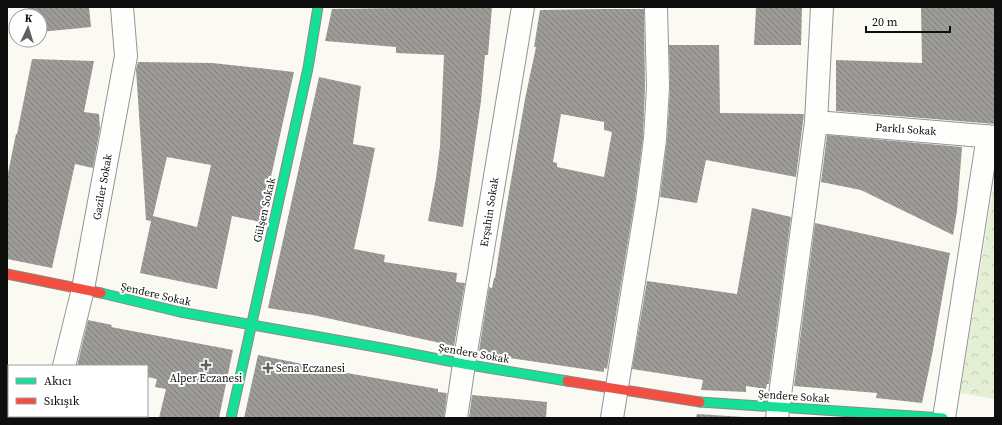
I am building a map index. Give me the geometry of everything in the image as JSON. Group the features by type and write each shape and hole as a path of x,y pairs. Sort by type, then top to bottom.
{"street":[{"name":"Gaziler Sokak","path":"64,365 83,290 126,56 122,7"},
{"name":"Gülşen Sokak","path":"231,418 308,68 318,7"},
{"name":"Erşahin Sokak","path":"456,418 523,7"},
{"path":"612,418 646,209 655,139 658,87 656,7"},
{"path":"778,412 816,122 822,7"},
{"name":"Parklı Sokak","path":"816,122 992,136"},
{"path":"943,418 992,136"},
{"name":"Şendere Sokak","path":"7,274 180,312 464,364 699,402 778,412 943,418"}],"green space":[{"path":"995,178 995,399 960,393"}],"building":[{"path":"89,7 91,27 48,31 48,8 28,8"},
{"path":"492,7 488,55 485,55 481,101 463,227 428,221 440,146 444,55 396,53 396,47 325,41 332,9"},
{"path":"756,7 802,7 801,45 754,45"},
{"path":"921,7 995,7 995,124 836,111 836,60 922,63"},
{"path":"644,9 645,87 643,138 635,199 607,369 604,368 604,372 482,354 482,352 479,351 489,287 492,288 495,278 525,99 536,47 534,47 540,10","holes":["561,114 604,122 604,130 612,132 604,177 557,167 557,163 553,162"]},
{"path":"669,45 719,45 720,113 804,114 796,177 706,160 697,203 660,197 667,140 670,88"},
{"path":"32,59 94,61 84,112 99,114 100,128 93,168 75,164 52,268 7,259 7,178"},
{"path":"138,62 212,63 294,72 261,222 232,216 217,289 140,273 151,221 146,220 136,69","holes":["167,157 211,165 197,227 153,216"]},
{"path":"319,77 361,86 353,144 375,148 354,249 385,255 384,262 457,273 456,282 465,283 454,346 313,315 268,308"},
{"path":"827,135 962,147 957,211 953,235 861,190 821,182"},
{"path":"752,208 791,217 769,384 767,384 766,389 746,386 746,392 701,390 703,380 632,369 647,281 737,294"},
{"path":"815,223 950,253 922,403 876,398 877,393 794,386"},
{"path":"88,320 112,325 111,327 233,350 219,418 159,418 166,389 155,387 157,379 148,377 148,365 77,365"},
{"path":"258,355 438,389 438,392 447,393 444,418 244,418"},
{"path":"472,395 547,402 546,418 469,418"},
{"path":"697,414 744,417 744,418 696,418"}],"traffic: fast":[{"path":"231,418 308,68 318,7"},
{"path":"101,293 180,312 464,364 567,381"},
{"path":"700,402 943,418"}],"traffic: jam":[{"path":"7,274 101,293"},
{"path":"567,381 700,402"}],"place":[{"name":"Alper Eczanesi","path":"206,365"},
{"name":"Sena Eczanesi","path":"268,368"}]}
